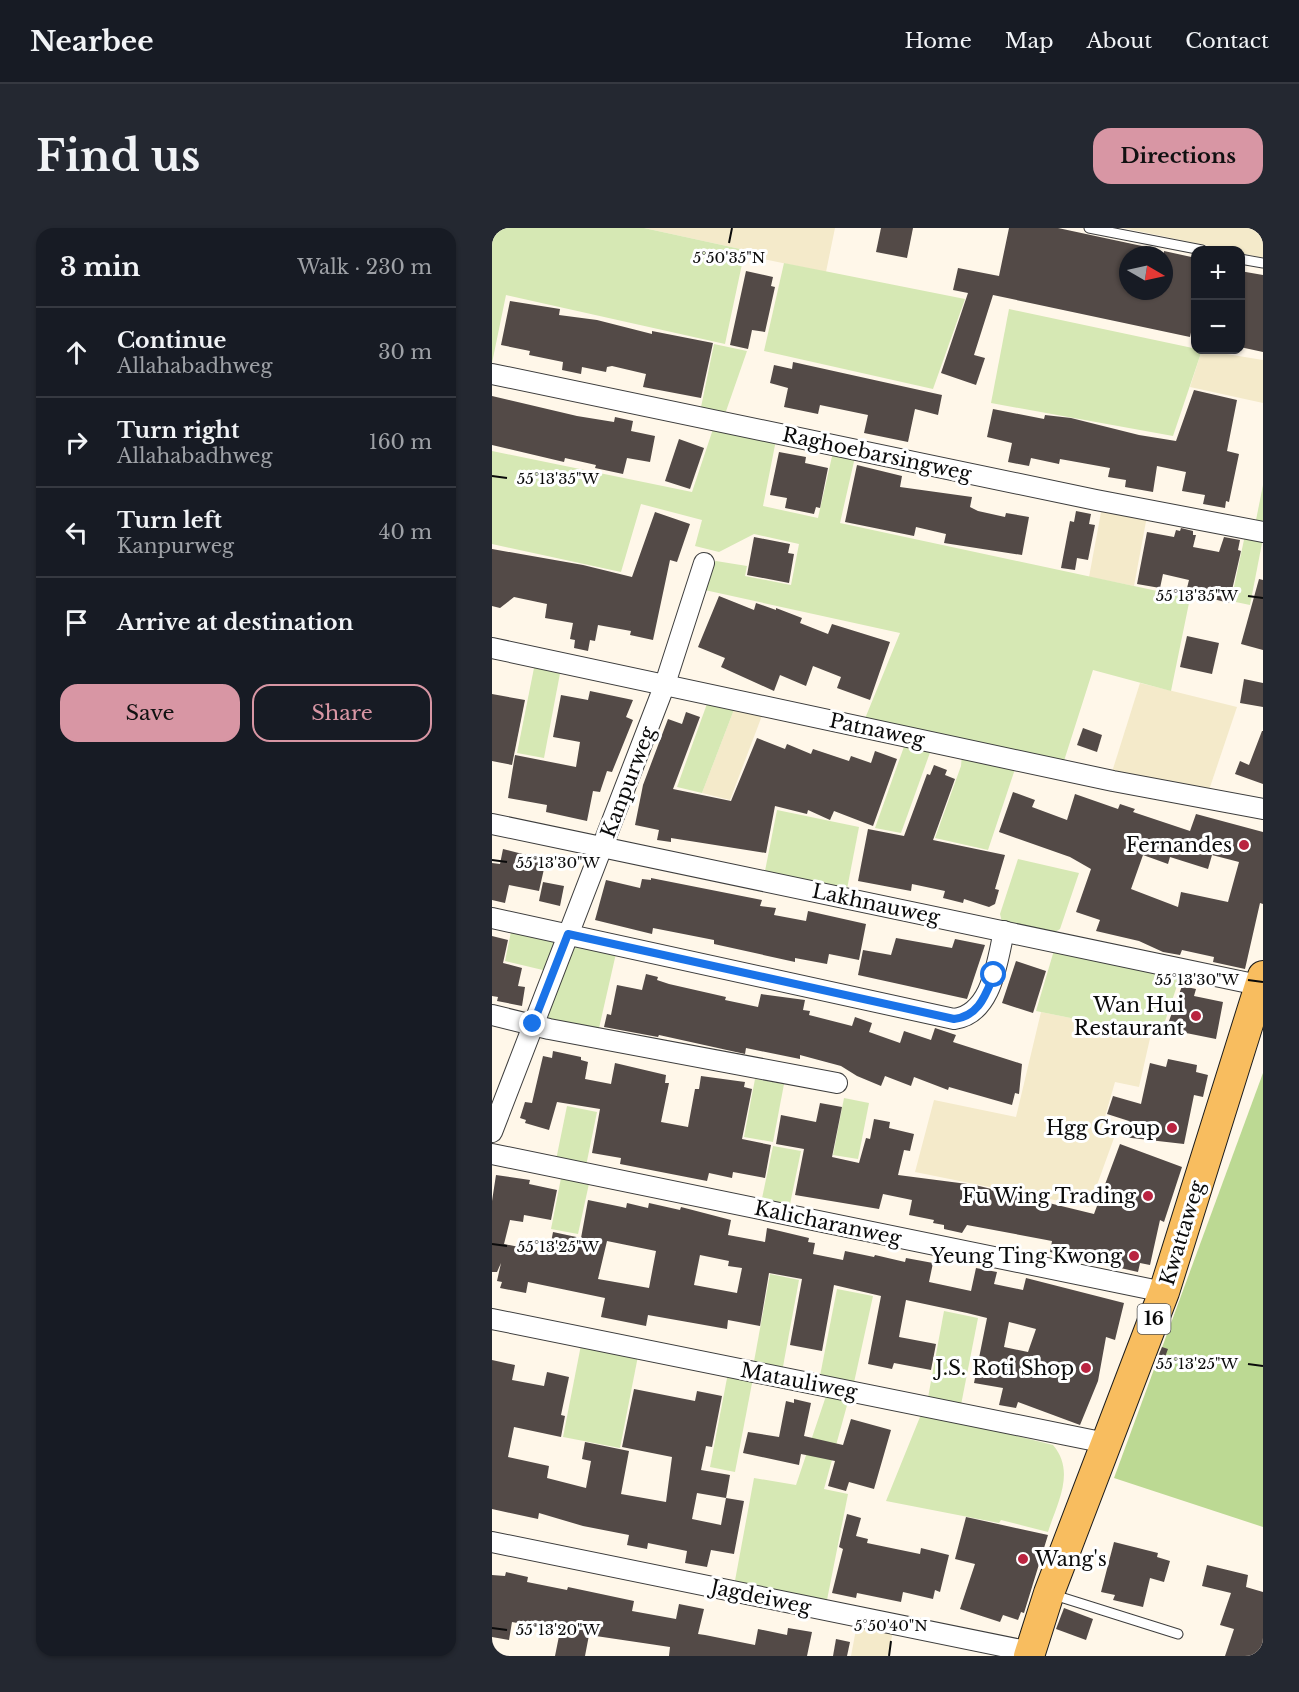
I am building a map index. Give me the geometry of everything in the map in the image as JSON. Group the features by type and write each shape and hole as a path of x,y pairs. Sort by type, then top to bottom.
{"main road":[{"name":"Kwattaweg","path":"1030,1654 1049,1593 1164,1292 1262,982"}],"street":[{"name":"Raghoebarsingweg","path":"492,374 1096,500 1263,532"},
{"name":"Kanpurweg","path":"492,1132 604,847 665,684 704,563"},
{"name":"Patnaweg","path":"492,648 1102,778 1263,809"},
{"name":"Lakhnauweg","path":"492,824 1004,931 1262,982"},
{"path":"492,918 954,1019 968,1017 983,1001 994,975 1004,931"},
{"path":"492,1015 837,1083"},
{"name":"Kalicharanweg","path":"492,1154 1164,1292"},
{"name":"Matauliweg","path":"492,1319 1106,1443"},
{"name":"Jagdeiweg","path":"492,1542 1030,1654"}],"lane":[{"path":"1089,228 1191,248"},
{"path":"1245,260 1263,263"},
{"path":"1049,1593 1178,1634"}],"shaded area":[{"path":"644,228 835,228 826,272 744,255 745,250"},
{"path":"1123,228 1263,228 1263,258 1245,254 1245,246 1210,246"},
{"path":"1201,354 1226,354 1263,360 1263,403 1190,387"},
{"path":"1102,507 1147,516 1134,586 1089,577"},
{"path":"1140,683 1237,707 1208,793 1112,772"},
{"path":"735,707 763,713 730,800 702,793"},
{"path":"1041,1012 1151,1034 1139,1087 1115,1082 1100,1134 1114,1138 1089,1207 915,1172 934,1100 1016,1117"},
{"path":"857,1624 893,1631 888,1656 851,1656"}],"green space":[{"path":"492,228 644,228 745,250 725,344 506,295 492,363"},
{"path":"784,263 965,299 933,389 764,351"},
{"path":"1009,309 1191,348 1191,354 1201,354 1173,436 991,403"},
{"path":"714,344 747,351 724,417 700,412"},
{"path":"714,426 776,440 763,506 818,518 833,452 855,457 840,523 1190,598 1171,691 1093,670 1063,764 864,721 900,633 700,589 710,563 716,561 747,566 745,576 791,585 799,544 754,534 719,552 695,546 702,520 641,504 621,572 492,544 492,451 692,492"},
{"path":"1263,485 1263,526 1255,525"},
{"path":"1245,535 1263,538 1250,605 1231,601"},
{"path":"535,663 561,668 544,758 517,753"},
{"path":"708,701 735,707 702,793 677,787"},
{"path":"906,741 932,747 901,833 875,828"},
{"path":"962,755 1016,766 988,850 935,838 961,766"},
{"path":"777,810 859,827 847,889 765,871"},
{"path":"1018,859 1079,873 1060,929 1055,932 1002,922 1000,914"},
{"path":"512,927 558,942 547,971 505,961"},
{"path":"569,944 617,949 597,1037 541,1020"},
{"path":"1055,947 1181,974 1160,1036 1036,1011"},
{"path":"1263,1073 1263,1527 1114,1478"},
{"path":"755,1079 784,1084 773,1142 744,1137"},
{"path":"844,1098 869,1103 858,1159 833,1155"},
{"path":"567,1106 597,1112 586,1166 556,1160"},
{"path":"773,1146 801,1151 789,1209 761,1203"},
{"path":"562,1173 590,1179 578,1234 551,1229"},
{"path":"770,1274 799,1280 782,1372 753,1367"},
{"path":"837,1289 873,1296 853,1387 819,1381"},
{"path":"944,1311 978,1318 960,1410 927,1403"},
{"path":"581,1345 638,1356 620,1448 563,1437"},
{"path":"728,1373 753,1378 735,1472 710,1467"},
{"path":"827,1393 849,1398 824,1489 848,1494 826,1605 734,1586 754,1478 796,1485"},
{"path":"922,1412 1053,1445 1060,1455 1064,1477 1060,1499 1048,1532 1001,1520 999,1523 886,1501"}],"building":[{"path":"881,228 913,228 907,258 876,252"},
{"path":"1009,228 1058,228 1142,246 1119,246 1119,300 1173,300 1173,253 1191,257 1190,337 993,295 974,355 985,358 976,385 941,373 968,293 953,290 958,268 999,276"},
{"path":"746,271 773,277 771,286 775,287 765,332 752,330 748,349 730,345"},
{"path":"1245,272 1263,275 1263,352 1245,348"},
{"path":"510,301 560,309 559,315 597,320 652,334 652,331 713,343 701,398 643,387 646,374 612,366 607,367 606,372 582,367 581,374 562,370 563,362 529,355 530,351 501,345"},
{"path":"793,362 942,395 938,415 915,409 908,442 864,433 868,415 820,405 818,414 784,407 788,388 770,383 774,365 792,369"},
{"path":"1194,390 1237,400 1227,451 1239,454 1229,502 1226,501 1225,508 1203,504 1205,495 1182,491 1186,472 1157,466 1153,492 1125,487 1126,480 1108,477 1110,468 1060,459 1059,464 1031,458 1029,466 1008,462 1012,443 987,437 993,409 1044,419 1045,415 1071,418 1139,435 1176,441"},
{"path":"492,396 577,416 614,422 615,417 633,421 631,431 655,436 650,462 627,458 623,474 565,458 564,462 492,445"},
{"path":"679,439 704,448 690,489 665,481"},
{"path":"779,452 806,457 805,463 828,468 820,508 816,507 814,514 785,508 787,498 770,495"},
{"path":"857,465 902,476 900,487 972,497 970,507 978,511 1005,517 1006,513 1029,517 1022,555 944,543 946,534 916,527 914,536 845,522"},
{"path":"1076,511 1091,514 1089,524 1095,525 1088,560 1077,558 1075,570 1061,568 1070,521 1074,522"},
{"path":"655,512 690,524 677,562 670,560 653,640 630,635 631,631 598,625 595,641 590,640 588,651 574,648 575,640 570,639 573,623 545,618 547,604 514,597 500,608 492,606 492,549 583,565 632,577"},
{"path":"1181,528 1193,531 1193,535 1196,535 1193,547 1219,552 1224,537 1240,540 1238,550 1241,551 1229,603 1186,592 1189,580 1163,574 1160,588 1137,584 1147,532 1174,537 1176,530 1180,531"},
{"path":"754,537 790,544 788,553 794,554 789,583 747,575"},
{"path":"1259,579 1263,580 1263,650 1241,644"},
{"path":"719,596 754,610 756,603 776,610 776,608 802,618 800,623 828,634 832,624 890,642 870,700 837,688 841,677 813,666 806,686 780,675 774,691 721,667 725,658 698,647"},
{"path":"1187,636 1219,643 1212,674 1180,667"},
{"path":"1244,679 1263,683 1263,707 1240,703"},
{"path":"590,691 633,700 626,717 633,720 612,772 607,771 600,792 593,791 587,821 546,812 547,805 508,798 515,755 576,767 580,742 553,737 561,695 588,700"},
{"path":"492,694 525,700 512,765 492,761"},
{"path":"686,712 700,717 673,789 731,801 757,738 785,749 787,744 811,754 813,749 849,761 851,756 871,763 875,751 897,759 873,826 834,811 830,820 808,810 807,814 775,806 766,853 671,838 671,842 657,840 659,830 635,825 643,785 668,719 682,724"},
{"path":"1083,728 1102,735 1097,752 1077,745"},
{"path":"1262,731 1263,784 1235,774 1240,761 1249,765"},
{"path":"934,765 947,770 945,775 955,779 933,840 1005,855 995,889 999,890 995,904 989,907 964,899 963,903 943,898 945,891 912,884 911,891 858,881 868,829 904,836 927,774 930,775"},
{"path":"1013,792 1035,800 1032,807 1067,820 1075,794 1118,809 1120,804 1135,809 1133,812 1190,831 1196,814 1263,832 1263,904 1260,903 1245,969 1213,962 1214,957 1182,950 1180,955 1163,952 1139,941 1096,931 1100,920 1076,912 1091,869 1070,857 999,832","holes":["1143,855 1168,864 1170,857 1208,869 1212,855 1239,862 1228,902 1181,892 1178,907 1131,889"]},
{"path":"503,849 546,860 539,891 509,885 505,903 492,900 492,863 500,864"},
{"path":"651,878 762,900 760,906 776,908 774,915 806,921 808,911 866,924 859,960 829,954 827,964 795,958 795,962 714,944 714,940 653,928 652,934 595,920 606,880 640,888 642,879 651,880"},
{"path":"543,882 564,886 560,906 539,901"},
{"path":"492,936 508,940 503,963 522,968 518,986 525,987 522,1006 497,1001 498,997 492,996"},
{"path":"896,938 952,948 955,939 985,945 967,999 858,975 863,950 891,955"},
{"path":"1016,961 1046,971 1033,1013 1002,1003"},
{"path":"646,974 658,977 657,980 669,984 758,1007 761,994 805,1000 803,1010 810,1011 809,1015 852,1026 855,1017 872,1023 869,1032 900,1043 904,1031 931,1040 935,1028 956,1035 953,1042 1022,1064 1019,1094 1015,1093 1012,1105 949,1087 948,1090 914,1077 911,1086 885,1076 881,1086 841,1066 800,1055 800,1059 746,1048 745,1054 659,1035 658,1037 604,1027 607,1014 611,1015 617,985 642,990"},
{"name":"Wan Hui Restaurant","path":"1182,986 1196,989 1194,996 1223,1002 1216,1039 1166,1029"},
{"path":"553,1051 581,1057 581,1060 588,1062 585,1079 611,1084 615,1063 666,1075 665,1083 669,1083 661,1122 688,1127 695,1089 699,1089 701,1076 745,1082 744,1087 752,1089 742,1139 771,1145 765,1178 733,1172 732,1178 709,1173 707,1181 620,1164 621,1158 592,1153 600,1109 557,1102 549,1130 525,1123 526,1120 520,1118 525,1102 532,1103 543,1056 552,1058"},
{"path":"1168,1059 1197,1065 1196,1072 1208,1075 1203,1097 1194,1095 1184,1144 1123,1137 1129,1121 1107,1114 1113,1096 1141,1104 1150,1063 1166,1067"},
{"path":"820,1103 842,1107 832,1157 859,1163 866,1138 870,1139 874,1119 890,1122 889,1128 914,1134 910,1151 904,1150 898,1175 975,1185 1094,1214 1120,1144 1182,1167 1164,1222 1160,1220 1150,1265 1140,1263 1138,1272 1050,1252 1052,1241 967,1225 962,1233 944,1229 944,1225 933,1223 934,1220 909,1215 912,1200 883,1194 879,1209 795,1195 804,1149 776,1144 781,1115 816,1122"},
{"path":"496,1175 530,1180 529,1184 557,1190 551,1220 524,1215 523,1222 510,1220 504,1244 549,1253 553,1232 581,1238 588,1200 626,1208 627,1203 648,1208 649,1203 680,1210 681,1207 731,1220 728,1235 765,1242 767,1228 809,1238 808,1242 815,1243 813,1254 843,1260 845,1251 905,1262 906,1258 933,1263 929,1282 971,1291 976,1268 997,1272 994,1284 1023,1290 1026,1278 1124,1303 1115,1340 1106,1337 1098,1381 1080,1425 1018,1402 1016,1408 999,1405 1003,1388 974,1383 987,1318 967,1313 906,1300 899,1337 936,1344 931,1370 894,1363 892,1369 868,1364 881,1296 834,1285 822,1351 790,1345 802,1279 769,1273 760,1326 728,1320 727,1329 648,1315 646,1326 601,1317 605,1298 528,1282 526,1293 500,1288 502,1282 497,1281 501,1263 497,1272 492,1272 492,1201","holes":["607,1241 656,1251 649,1288 598,1279","700,1255 729,1261 728,1266 742,1268 737,1293 694,1285","1009,1322 1036,1329 1028,1352 1004,1347"]},
{"path":"1162,1347 1168,1349 1161,1368 1154,1366"},
{"path":"492,1360 515,1365 512,1380 544,1386 547,1372 569,1377 561,1415 565,1416 561,1437 514,1427 508,1457 549,1466 547,1478 586,1488 591,1461 582,1459 585,1442 629,1451 621,1494 666,1502 672,1457 622,1447 634,1389 695,1401 697,1391 722,1396 712,1447 706,1446 701,1470 730,1475 726,1498 744,1501 734,1554 711,1550 707,1567 685,1563 687,1551 648,1543 647,1549 627,1545 629,1535 583,1526 539,1513 538,1519 492,1509","holes":["697,1493 726,1498 721,1525 692,1519"]},
{"path":"794,1399 811,1403 804,1436 843,1445 851,1419 891,1430 874,1489 849,1482 846,1491 828,1486 835,1461 801,1454 799,1465 743,1453 748,1432 779,1437 786,1401 794,1403"},
{"path":"847,1514 861,1518 856,1536 868,1539 867,1543 920,1554 921,1548 949,1555 940,1592 935,1590 933,1599 903,1592 901,1602 857,1593 856,1598 832,1593 843,1549 839,1547"},
{"path":"966,1517 1048,1535 1024,1613 1021,1612 1018,1620 1003,1615 1000,1622 960,1609 975,1564 955,1559"},
{"path":"1114,1542 1158,1553 1157,1557 1170,1561 1164,1582 1150,1578 1143,1607 1113,1600 1115,1595 1101,1592"},
{"path":"1207,1565 1248,1575 1246,1587 1263,1592 1263,1643 1258,1656 1225,1656 1234,1629 1220,1625 1231,1593 1202,1586"},
{"path":"506,1572 528,1577 527,1582 567,1590 568,1587 634,1601 632,1611 676,1619 679,1604 704,1609 698,1634 755,1645 758,1629 787,1635 788,1628 812,1632 807,1656 669,1656 670,1647 589,1635 585,1656 555,1656 560,1631 512,1622 509,1640 492,1637 492,1575 505,1576"},
{"path":"1064,1608 1093,1619 1086,1640 1056,1629"},
{"path":"836,1639 850,1642 847,1656 833,1656"}],"place":[{"name":"Fernandes","path":"1244,845"},
{"name":"Wan Hui Restaurant","path":"1196,1016"},
{"name":"Hgg Group","path":"1172,1128"},
{"name":"Fu Wing Trading","path":"1148,1196"},
{"name":"Yeung Ting Kwong","path":"1134,1256"},
{"name":"J.S. Roti Shop","path":"1086,1368"},
{"name":"Wang's","path":"1023,1559"}],"route":[{"path":"533,1024 568,934 954,1019 968,1017 983,1001 994,975"}]}
